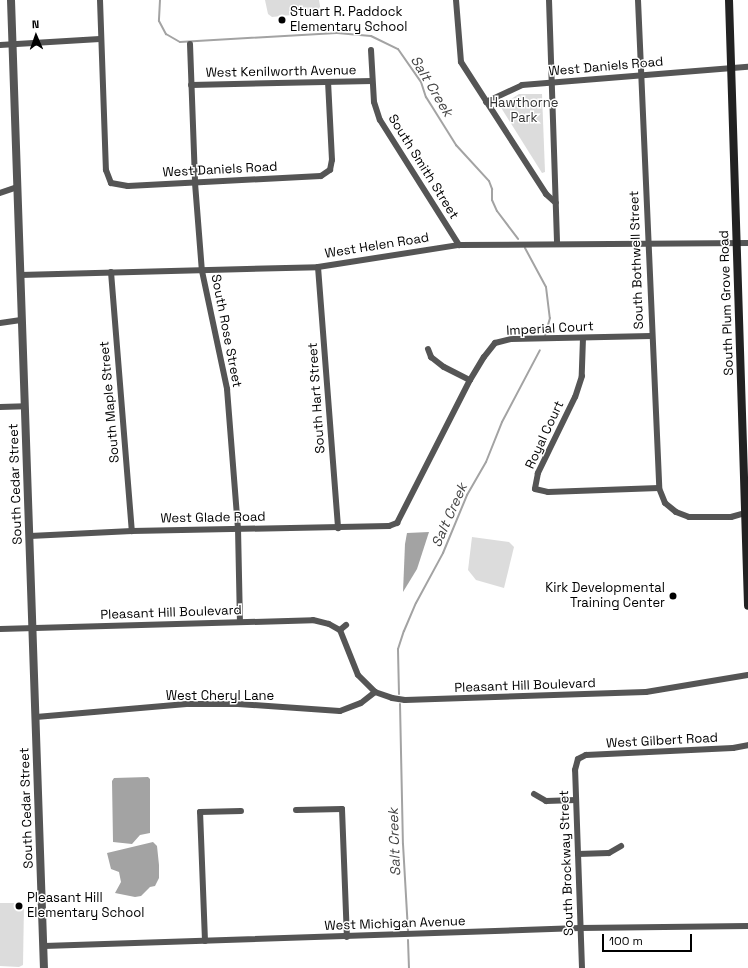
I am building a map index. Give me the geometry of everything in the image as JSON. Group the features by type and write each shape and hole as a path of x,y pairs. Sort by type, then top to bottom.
{"main road":[{"name":"South Plum Grove Road","path":"729,0 747,512 748,606"}],"street":[{"name":"South Cedar Street","path":"11,0 44,968"},
{"path":"0,44 100,39 100,0"},
{"path":"456,0 461,62 546,194 556,203"},
{"path":"549,0 557,243"},
{"name":"South Bothwell Street","path":"638,0 651,336 656,373 659,488 665,503 676,512 690,517 731,517 747,512"},
{"name":"West Daniels Road","path":"100,39 106,170 111,183 128,186 321,176 330,170 332,160 328,82"},
{"name":"South Rose Street","path":"190,44 195,183 202,271 227,389 238,528 240,621"},
{"name":"South Smith Street","path":"371,50 374,102 380,120 459,245"},
{"name":"West Daniels Road","path":"486,102 514,86 641,74 748,67"},
{"name":"West Kenilworth Avenue","path":"191,85 372,81"},
{"path":"0,193 17,187"},
{"name":"West Helen Road","path":"20,275 318,267 459,245 748,242"},
{"name":"South Hart Street","path":"318,267 338,528"},
{"name":"South Maple Street","path":"111,272 132,531"},
{"path":"0,323 21,320"},
{"name":"Imperial Court","path":"397,523 470,380 484,357 496,343 511,340 651,336"},
{"name":"Royal Court","path":"583,338 582,376 575,397 538,473 535,489 548,492 659,488"},
{"path":"428,349 431,357 444,367 470,380"},
{"path":"0,407 25,406"},
{"name":"West Glade Road","path":"30,536 238,528 338,528 389,526 397,523"},
{"name":"Pleasant Hill Boulevard","path":"0,629 314,620 329,624 340,630 358,675 376,692 392,698 405,700 618,694 660,690 748,675"},
{"path":"340,630 346,624"},
{"name":"West Cheryl Lane","path":"36,717 189,704 238,704 340,711 361,703 376,692"},
{"name":"West Gilbert Road","path":"578,758 586,755 748,746"},
{"name":"South Brockway Street","path":"578,758 575,770 582,968"},
{"path":"534,794 546,801 576,800"},
{"path":"296,810 342,809 347,936"},
{"path":"205,941 200,812 241,811"},
{"path":"578,854 609,853 621,846"},
{"name":"West Michigan Avenue","path":"44,946 580,928 748,926"}],"green space":[{"path":"265,0 319,0 321,12 272,17 268,14"},
{"name":"Hawthorne Park","path":"519,94 542,94 545,172 542,173 500,106"},
{"path":"472,537 509,542 514,547 504,588 476,580 468,570"},
{"path":"0,903 24,903 23,965 19,967 0,966"}],"shaded area":[{"path":"429,532 417,569 403,592 405,544 407,533"},
{"path":"148,777 150,779 150,833 140,835 132,844 113,842 112,781 114,778"},
{"path":"153,842 157,846 159,865 159,878 155,886 150,887 141,896 135,897 115,893 121,882 119,872 111,869 107,853"}],"waterway":[{"name":"Salt Creek","path":"160,0 159,21 166,34 180,42 337,33 371,36 398,49 421,82 426,97 456,145 489,181 492,189 492,200 497,211 518,239"},
{"name":"Salt Creek","path":"525,248 546,287 550,318 545,335"},
{"name":"Salt Creek","path":"399,694 398,649 404,631 416,603 443,553 467,495 486,462 502,422 540,350"},
{"name":"Salt Creek","path":"400,704 403,844 408,931"},
{"name":"Salt Creek","path":"408,940 409,968"}],"place":[{"name":"Stuart R. Paddock Elementary School","path":"282,20"},
{"name":"Kirk Developmental Training Center","path":"673,596"},
{"name":"Pleasant Hill Elementary School","path":"19,906"}]}
